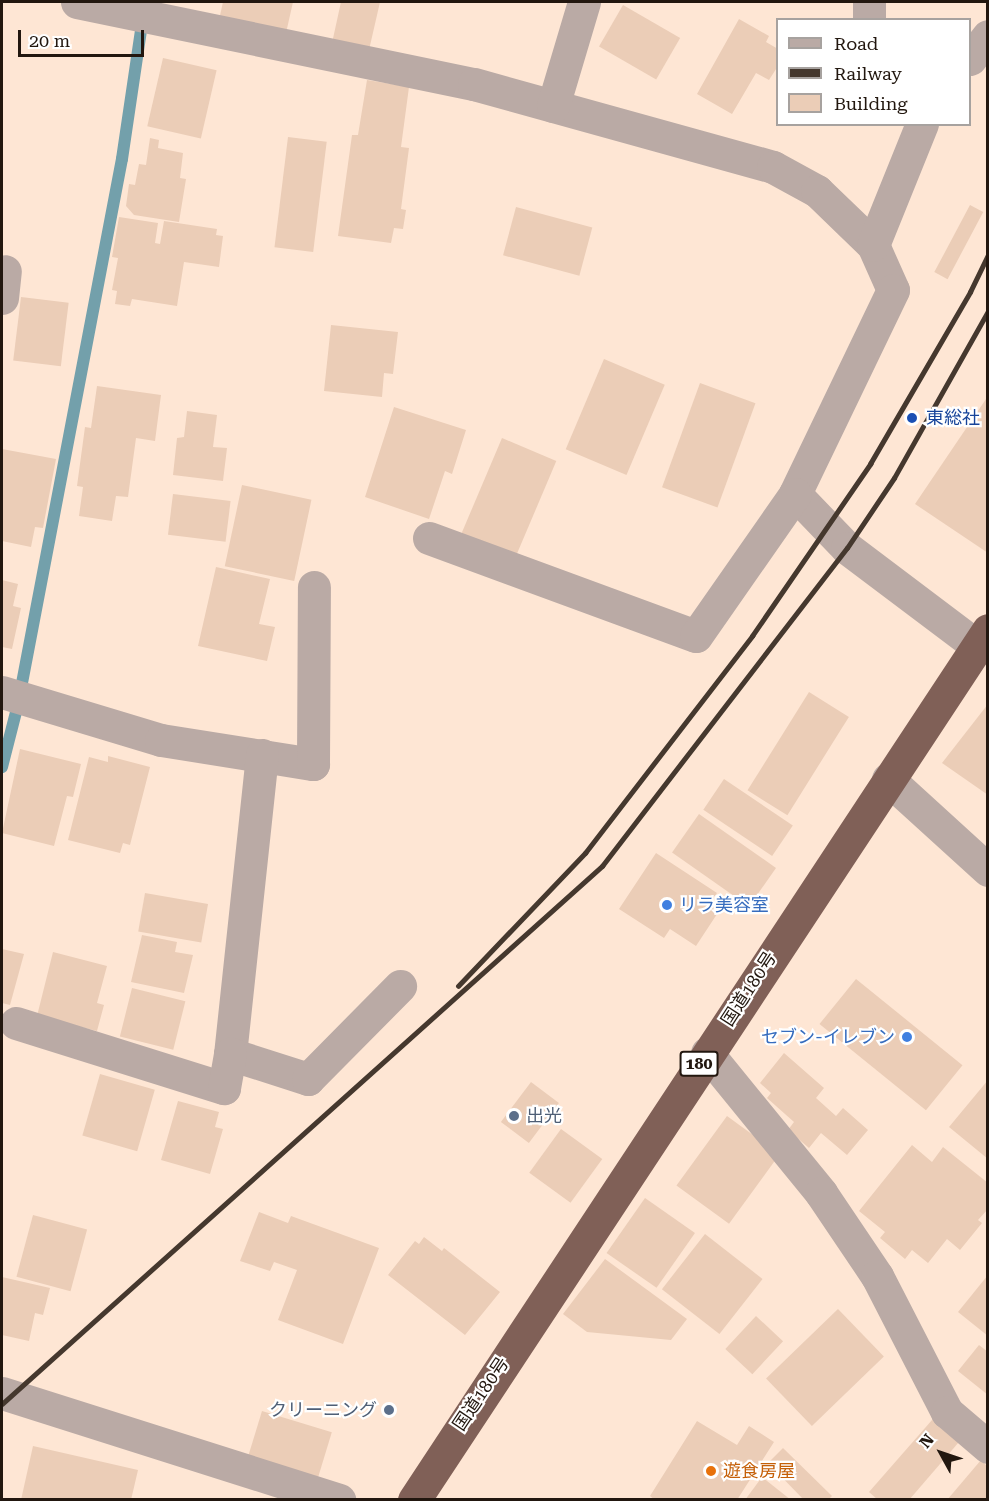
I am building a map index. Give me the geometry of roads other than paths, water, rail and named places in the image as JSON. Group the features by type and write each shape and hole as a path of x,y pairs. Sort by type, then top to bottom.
{"highway":[{"name":"国道180号","path":"414,1500 982,638"}],"street":[{"path":"77,2 474,84 773,167 817,191 873,245 894,290 795,494 696,636 429,538"},
{"path":"553,106 584,2"},
{"path":"869,2 869,18"},
{"path":"971,56 987,36"},
{"path":"873,245 921,126"},
{"path":"795,494 847,548 982,638"},
{"path":"2,692 161,740 313,764 314,587"},
{"path":"16,1023 224,1088 230,1054 262,755"},
{"path":"888,779 987,870"},
{"path":"230,1054 308,1079 400,986"},
{"path":"707,1053 821,1193 877,1276 947,1412 987,1447"},
{"path":"2,1393 339,1500"}],"waterway":[{"path":"2,767 18,704 122,159 143,17"}],"railway":[{"path":"458,986 585,853 752,636 870,464 970,292 988,255"},
{"path":"2,1404 602,866 847,548 894,478 988,311"}],"place":[{"name":"東総社","path":"912,418"},
{"name":"リラ美容室","path":"667,905"},
{"name":"セブン-イレブン","path":"907,1037"},
{"name":"出光","path":"514,1116"},
{"name":"クリーニング","path":"389,1410"},
{"name":"遊食房屋","path":"711,1471"}]}
